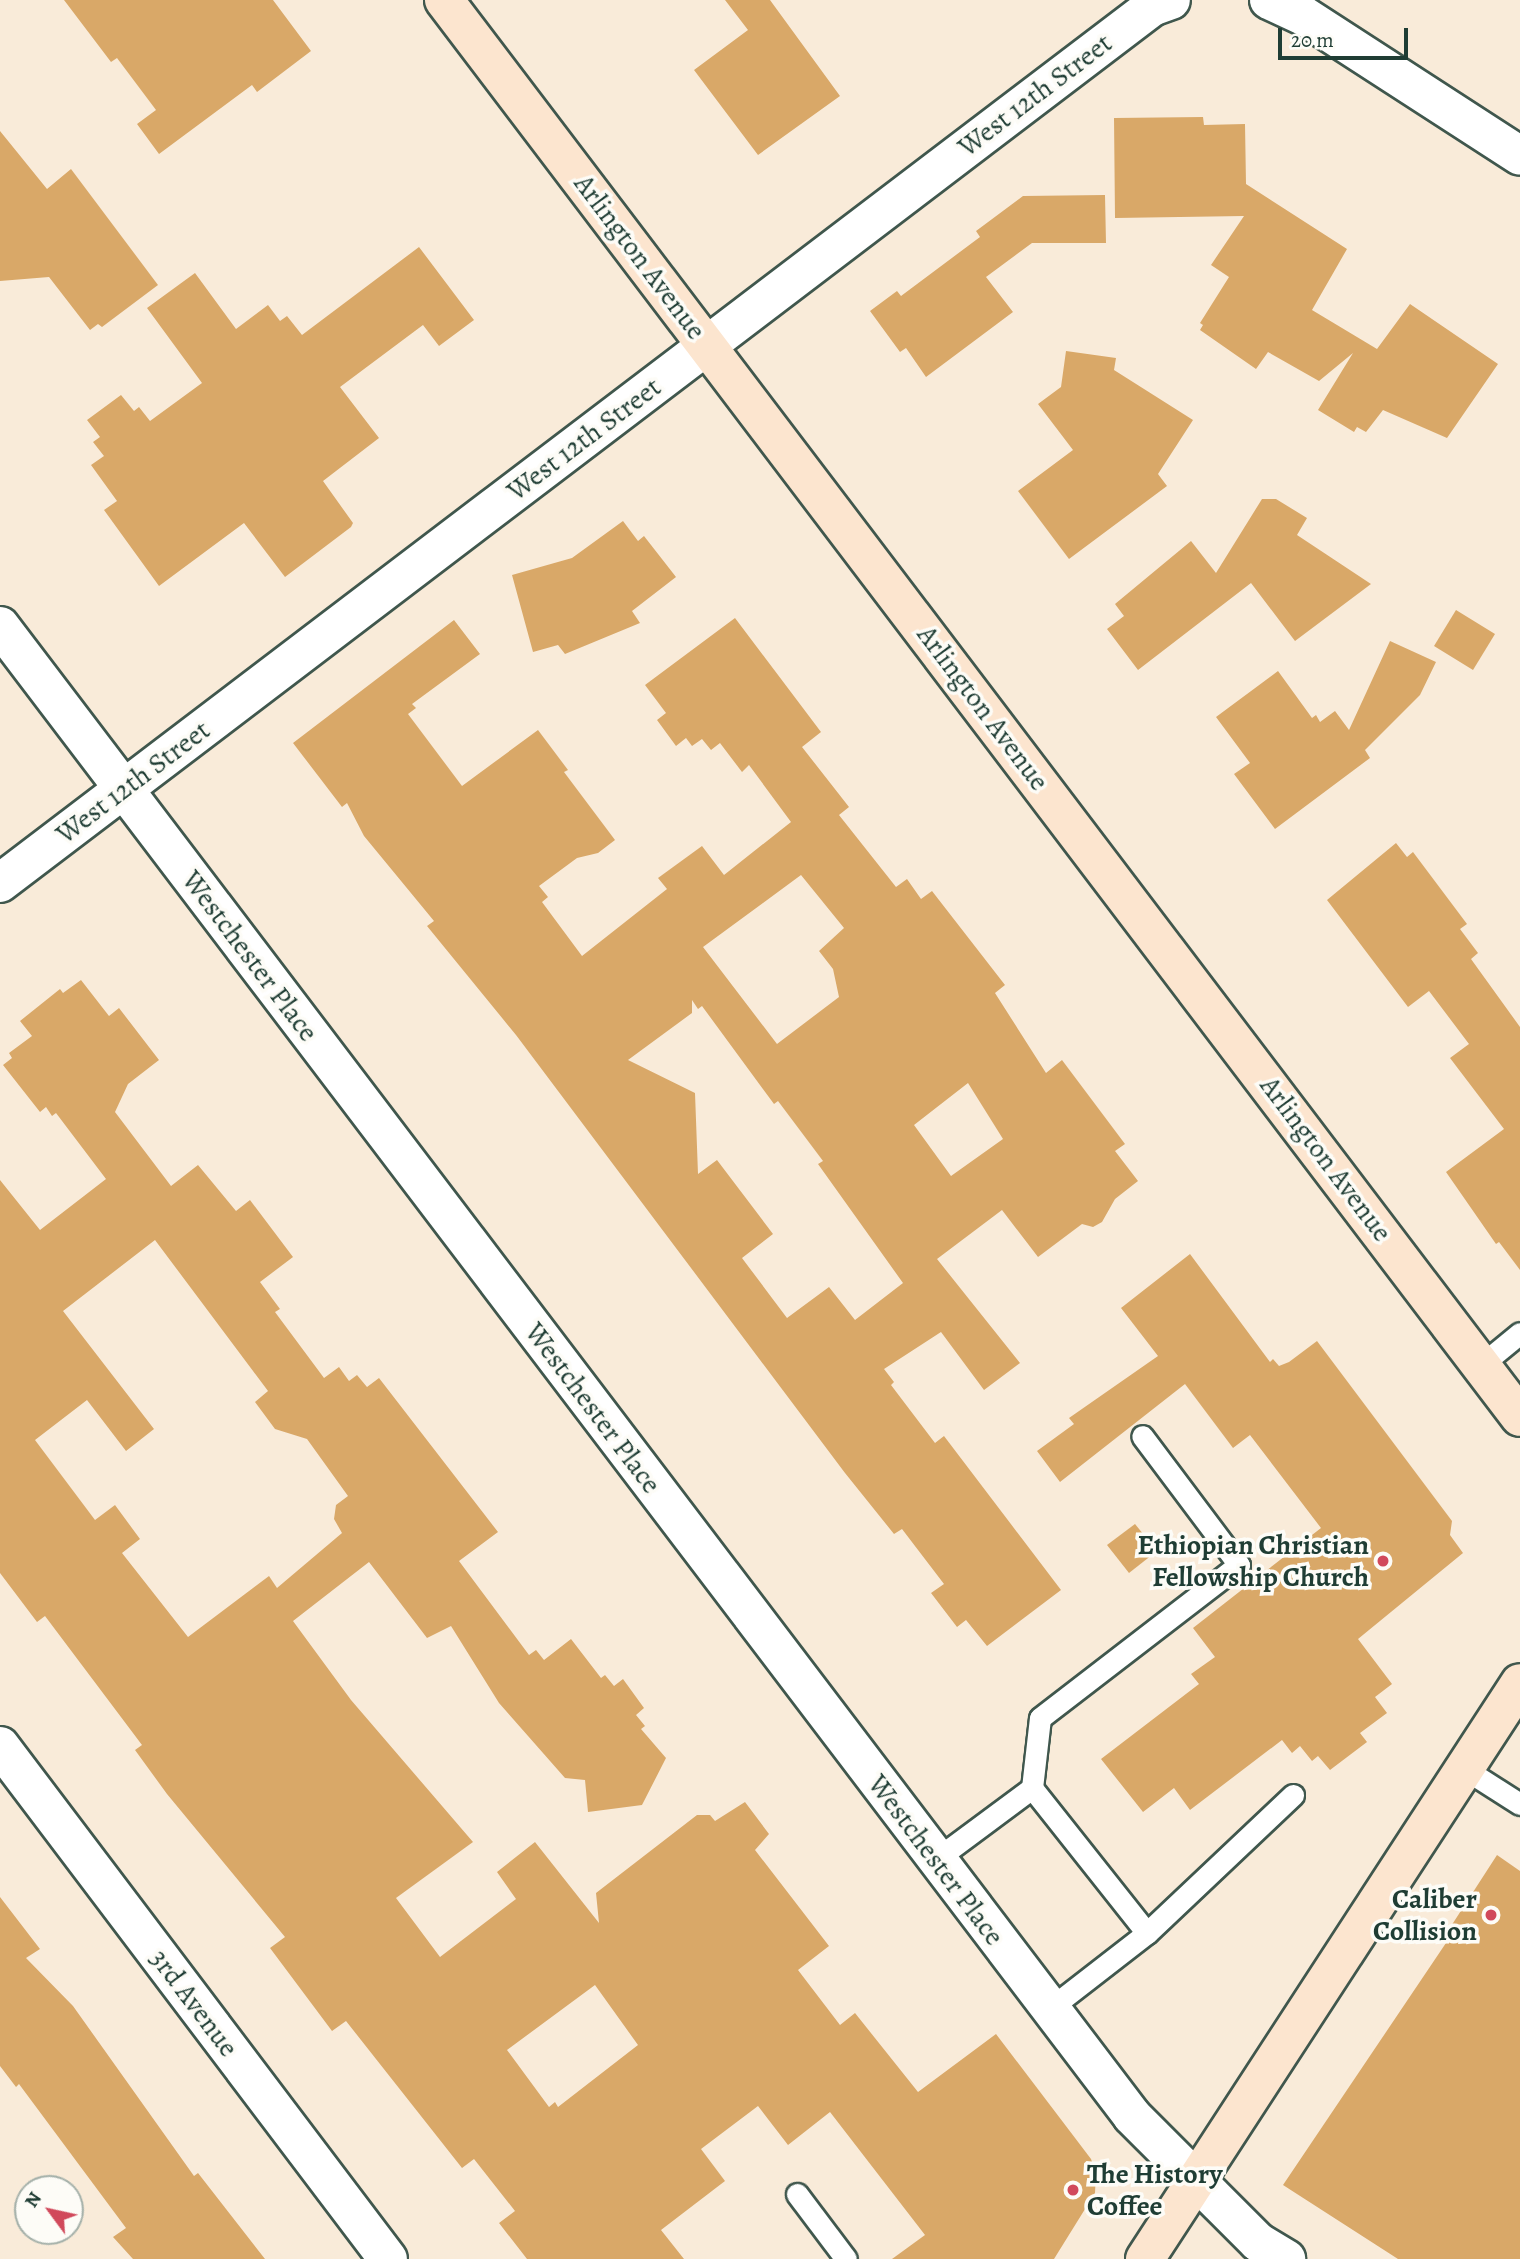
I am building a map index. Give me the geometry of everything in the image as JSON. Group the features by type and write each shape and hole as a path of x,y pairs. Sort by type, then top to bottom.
{"main road":[{"name":"Arlington Avenue","path":"444,0 1520,1417"},
{"path":"1145,2259 1520,1683"}],"street":[{"name":"West 12th Street","path":"0,883 1152,7 1171,0"},
{"path":"1269,0 1304,16 1520,156"},
{"name":"Westchester Place","path":"0,626 1132,2116 1195,2182 1258,2242 1286,2259"},
{"name":"3rd Avenue","path":"0,1746 388,2259"}],"lane":[{"path":"1481,1365 1520,1332"},
{"path":"1142,1436 1240,1565 1040,1718 1032,1788 1147,1933"},
{"path":"1465,1769 1520,1804"},
{"path":"935,1860 1032,1788"},
{"path":"1049,2008 1147,1933 1293,1795"},
{"path":"797,2194 846,2259"}],"building":[{"path":"64,0 273,0 311,51 257,92 252,85 159,154 137,124 156,110 117,58 111,62"},
{"path":"725,0 770,0 840,96 758,155 694,70 748,30"},
{"path":"1203,117 1204,125 1245,124 1246,184 1347,249 1312,310 1377,349 1410,304 1498,364 1447,438 1383,410 1366,432 1357,427 1354,432 1318,410 1353,353 1319,381 1268,352 1256,369 1200,330 1203,325 1200,323 1229,277 1211,265 1244,216 1115,218 1114,118"},
{"path":"0,131 47,189 71,169 158,285 102,327 98,324 90,330 49,277 0,281"},
{"path":"1105,195 1106,243 1032,243 986,277 1013,312 926,377 906,348 900,352 870,311 897,291 901,296 980,237 976,231 1023,196"},
{"path":"419,247 474,320 439,346 423,325 340,387 379,438 323,481 353,523 351,527 285,577 244,523 159,586 104,510 117,501 91,465 104,456 93,442 100,437 87,420 121,395 134,411 139,407 150,421 202,383 147,308 195,273 236,329 268,305 280,321 287,316 302,335"},
{"path":"1066,351 1116,358 1114,370 1193,420 1158,474 1167,486 1069,559 1018,491 1073,450 1038,404 1061,387"},
{"path":"1262,499 1276,499 1307,518 1297,535 1371,584 1295,641 1251,583 1138,670 1107,629 1124,616 1115,604 1191,541 1216,573"},
{"path":"623,521 638,541 644,536 676,577 632,611 640,623 565,654 558,645 533,652 512,575 572,558"},
{"path":"1456,610 1495,634 1473,670 1434,646"},
{"path":"735,618 821,732 802,747 849,807 839,815 896,887 907,879 921,899 932,891 1005,985 995,993 1046,1073 1062,1060 1125,1144 1115,1151 1138,1181 1115,1199 1102,1222 1093,1227 1082,1224 1038,1257 1002,1210 937,1259 1020,1363 984,1390 941,1332 884,1369 894,1382 891,1385 935,1443 944,1436 1061,1590 987,1646 966,1620 957,1627 931,1593 944,1584 902,1529 894,1534 845,1473 516,1035 427,926 434,921 364,836 347,803 342,807 293,743 454,620 480,654 412,704 416,708 408,714 462,786 538,730 568,770 564,772 615,840 598,853 577,858 539,886 548,897 542,902 582,956 667,889 658,878 702,846 724,875 791,822 749,765 742,772 720,743 711,750 702,739 692,746 686,738 676,746 657,720 666,713 645,685","holes":["801,875 844,928 819,951 833,969 839,997 777,1044 703,947","692,1000 698,1009 702,1006 774,1104 778,1101 823,1161 818,1164 903,1283 855,1320 829,1287 787,1318 742,1258 773,1234 717,1160 698,1174 695,1093 628,1060 692,1013","968,1083 1003,1139 951,1176 914,1125"]},
{"path":"1390,641 1436,662 1420,695 1365,750 1370,758 1275,829 1234,774 1250,763 1216,717 1278,671 1312,718 1316,715 1320,722 1335,711 1349,730"},
{"path":"1396,843 1407,857 1413,852 1467,924 1460,929 1478,953 1471,959 1520,1027 1520,1270 1499,1242 1496,1244 1446,1172 1504,1129 1450,1058 1469,1044 1429,991 1408,1007 1327,900"},
{"path":"81,980 109,1016 119,1008 159,1060 128,1084 115,1112 171,1186 198,1165 236,1211 250,1200 293,1257 260,1282 280,1309 275,1312 324,1378 339,1367 349,1381 357,1375 367,1387 379,1378 498,1532 459,1561 529,1655 536,1650 544,1660 571,1639 601,1678 605,1675 614,1686 623,1679 644,1708 636,1715 645,1726 641,1729 666,1758 642,1805 588,1812 585,1780 565,1778 499,1703 451,1626 427,1638 369,1562 293,1621 351,1700 473,1842 396,1898 440,1957 516,1899 497,1872 535,1842 599,1923 596,1893 697,1815 710,1815 715,1821 745,1802 769,1834 755,1850 829,1946 798,1970 840,2025 855,2013 918,2092 996,2034 1091,2159 1096,2173 1095,2193 1054,2259 892,2259 925,2235 830,2112 788,2145 758,2106 701,2149 725,2181 661,2230 684,2259 527,2259 499,2223 515,2211 474,2159 462,2168 346,2021 332,2031 270,1948 285,1937 167,1794 135,1750 142,1745 45,1616 37,1622 0,1573 0,1180 40,1230 106,1179 56,1113 52,1116 46,1107 40,1112 3,1065 12,1058 9,1053 32,1036 20,1021 60,989 63,993","holes":["155,1240 268,1391 255,1402 275,1429 307,1439 348,1496 336,1505 334,1519 342,1533 277,1588 269,1576 188,1637 122,1553 140,1539 115,1505 95,1520 35,1440 87,1400 126,1451 154,1429 63,1311","595,1985 638,2045 558,2107 555,2102 549,2107 507,2050"]},
{"path":"1190,1254 1270,1362 1273,1359 1279,1366 1289,1362 1317,1341 1452,1521 1450,1535 1463,1553 1358,1639 1392,1684 1375,1697 1387,1713 1360,1733 1367,1742 1330,1770 1318,1756 1312,1761 1300,1746 1292,1753 1282,1740 1190,1810 1174,1788 1143,1812 1101,1759 1199,1684 1191,1674 1215,1657 1193,1628 1321,1528 1250,1435 1233,1448 1185,1384 1060,1482 1037,1451 1074,1424 1069,1418 1158,1356 1121,1308"},
{"path":"1135,1524 1157,1551 1129,1573 1107,1545"},
{"path":"1497,1855 1520,1871 1520,2259 1398,2259 1283,2185 1448,1940 1444,1937"},
{"path":"0,1897 40,1949 26,1958 73,2006 194,2176 198,2173 265,2259 133,2259 113,2237 126,2228 19,2084 16,2087 0,2066"}],"place":[{"name":"Ethiopian Christian Fellowship Church","path":"1383,1561"},
{"name":"Caliber Collision","path":"1491,1915"},
{"name":"The History Coffee","path":"1073,2190"}]}
